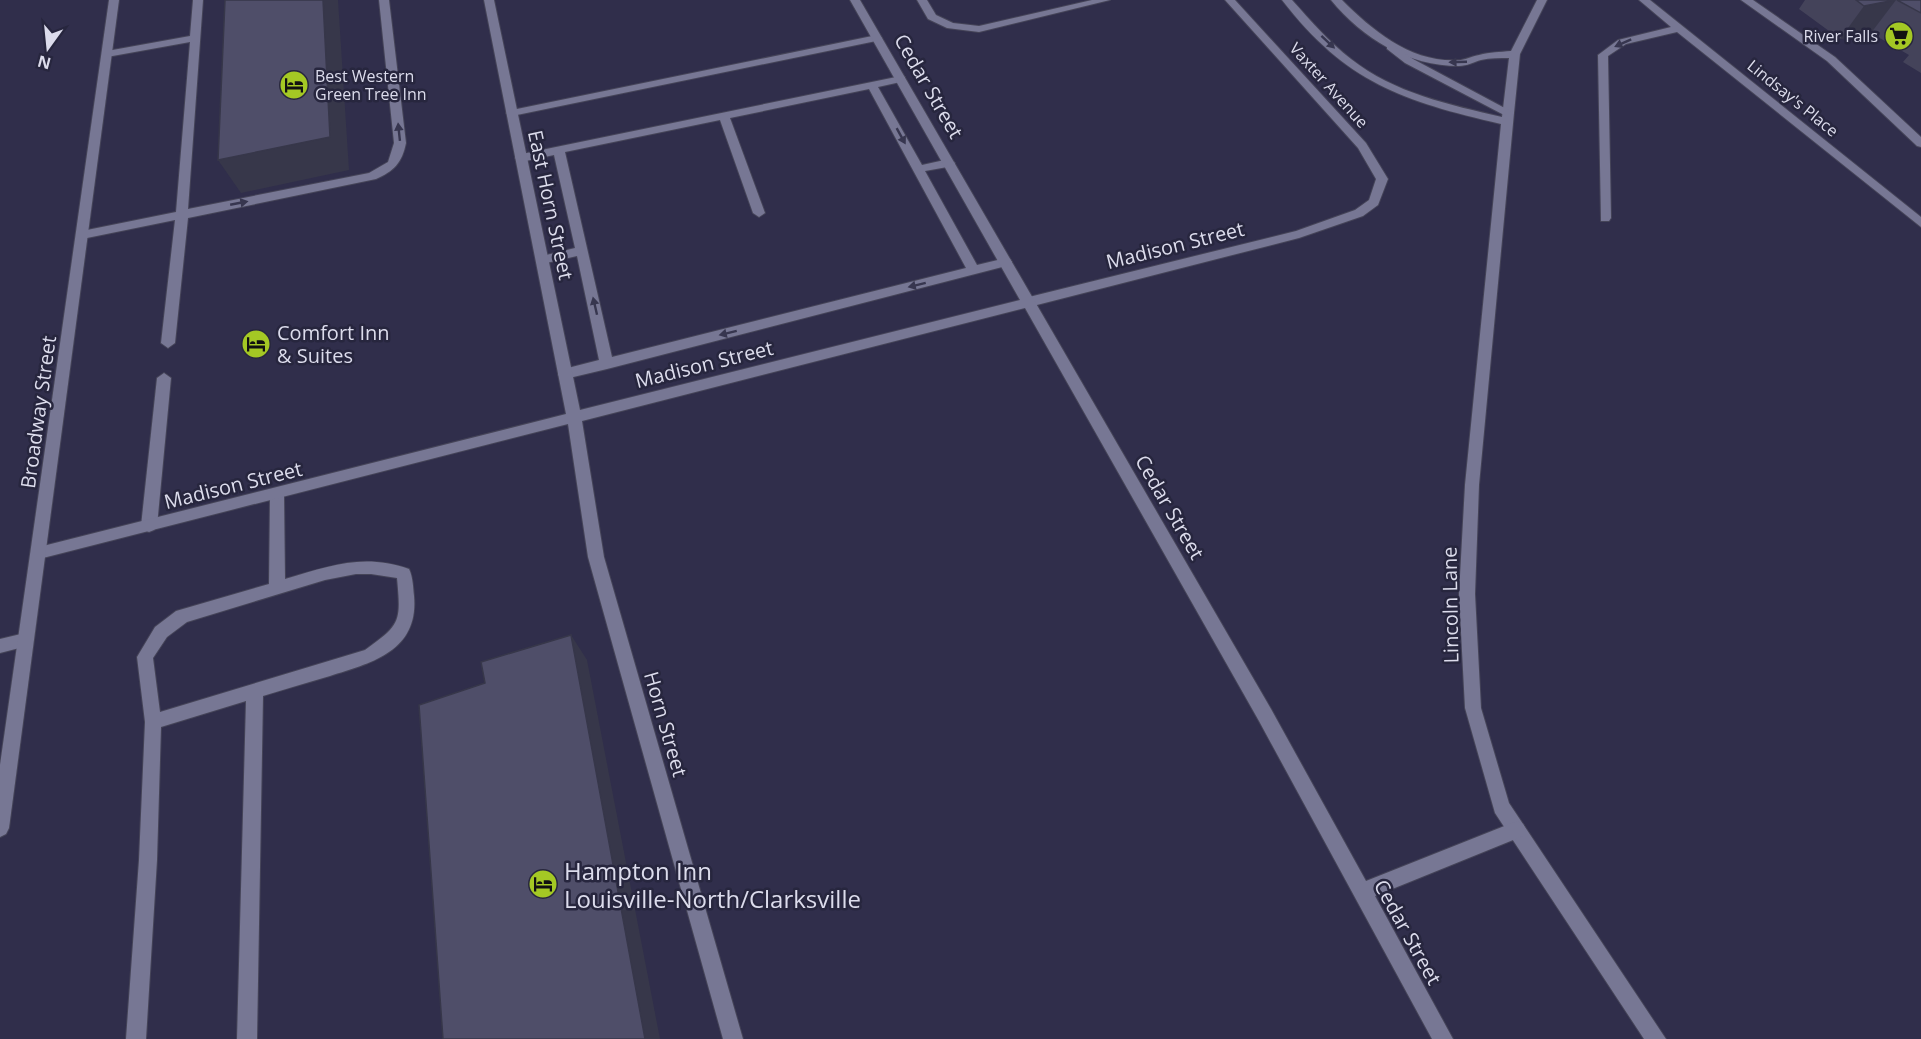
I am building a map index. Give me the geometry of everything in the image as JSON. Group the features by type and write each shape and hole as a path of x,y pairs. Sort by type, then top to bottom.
{"street":[{"name":"Broadway Street","path":"0,828 114,0"},
{"path":"168,343 182,215 198,0"},
{"path":"82,235 372,176 392,167 399,155 400,143 384,0"},
{"name":"East Horn Street","path":"489,0 574,417"},
{"name":"Cedar Street","path":"855,0 1270,726 1443,1039"},
{"path":"922,0 932,17 951,26 979,29 1106,0"},
{"name":"Vaxter Avenue","path":"1230,0 1362,146 1382,179 1374,202"},
{"path":"1287,0 1355,68 1389,86 1443,107 1508,118"},
{"path":"1336,0 1365,30 1410,62 1508,118"},
{"name":"Lincoln Lane","path":"1542,0 1515,54 1508,118 1473,485 1467,594 1473,708 1501,807 1656,1039"},
{"name":"Lindsay's Place","path":"1644,0 1921,223"},
{"path":"1746,0 1831,60 1921,142"},
{"path":"1605,218 1603,55 1622,42 1679,28"},
{"path":"512,112 877,38"},
{"path":"107,54 195,39"},
{"path":"1391,47 1416,57 1463,63 1481,57 1515,54"},
{"path":"521,158 901,79"},
{"path":"873,85 974,270"},
{"path":"724,116 759,213"},
{"path":"560,150 608,364"},
{"path":"918,169 949,163"},
{"name":"Madison Street","path":"39,553 276,495 574,417 1299,234 1359,213 1374,202"},
{"path":"542,260 582,251"},
{"path":"565,374 1006,262"},
{"path":"148,526 164,378"},
{"name":"Horn Street","path":"574,417 597,557 733,1039"},
{"path":"276,495 277,588"},
{"path":"136,1039 148,860 153,722 145,657 161,632 182,616 357,566 385,567 404,574 408,619 397,637 370,656 153,722"},
{"path":"0,646 25,640"},
{"path":"248,1039 255,690"},
{"path":"1362,892 1517,830"}],"shaded area":[{"path":"0,0 1921,0 1921,1039 0,1039"}],"building":[{"name":"Best Western Green Tree Inn","path":"225,0 323,0 330,137 218,160"},
{"path":"1856,0 1895,0 1864,6"},
{"path":"1897,0 1921,0 1921,13"},
{"name":"Hampton Inn Louisville-North/Clarksville","path":"571,635 645,1039 443,1039 419,705 485,683 481,662"}],"place":[{"name":"River Falls","path":"1899,36"},
{"name":"Best Western Green Tree Inn","path":"294,85"},
{"name":"Comfort Inn & Suites","path":"256,344"},
{"name":"Hampton Inn Louisville-North/Clarksville","path":"543,884"}]}
